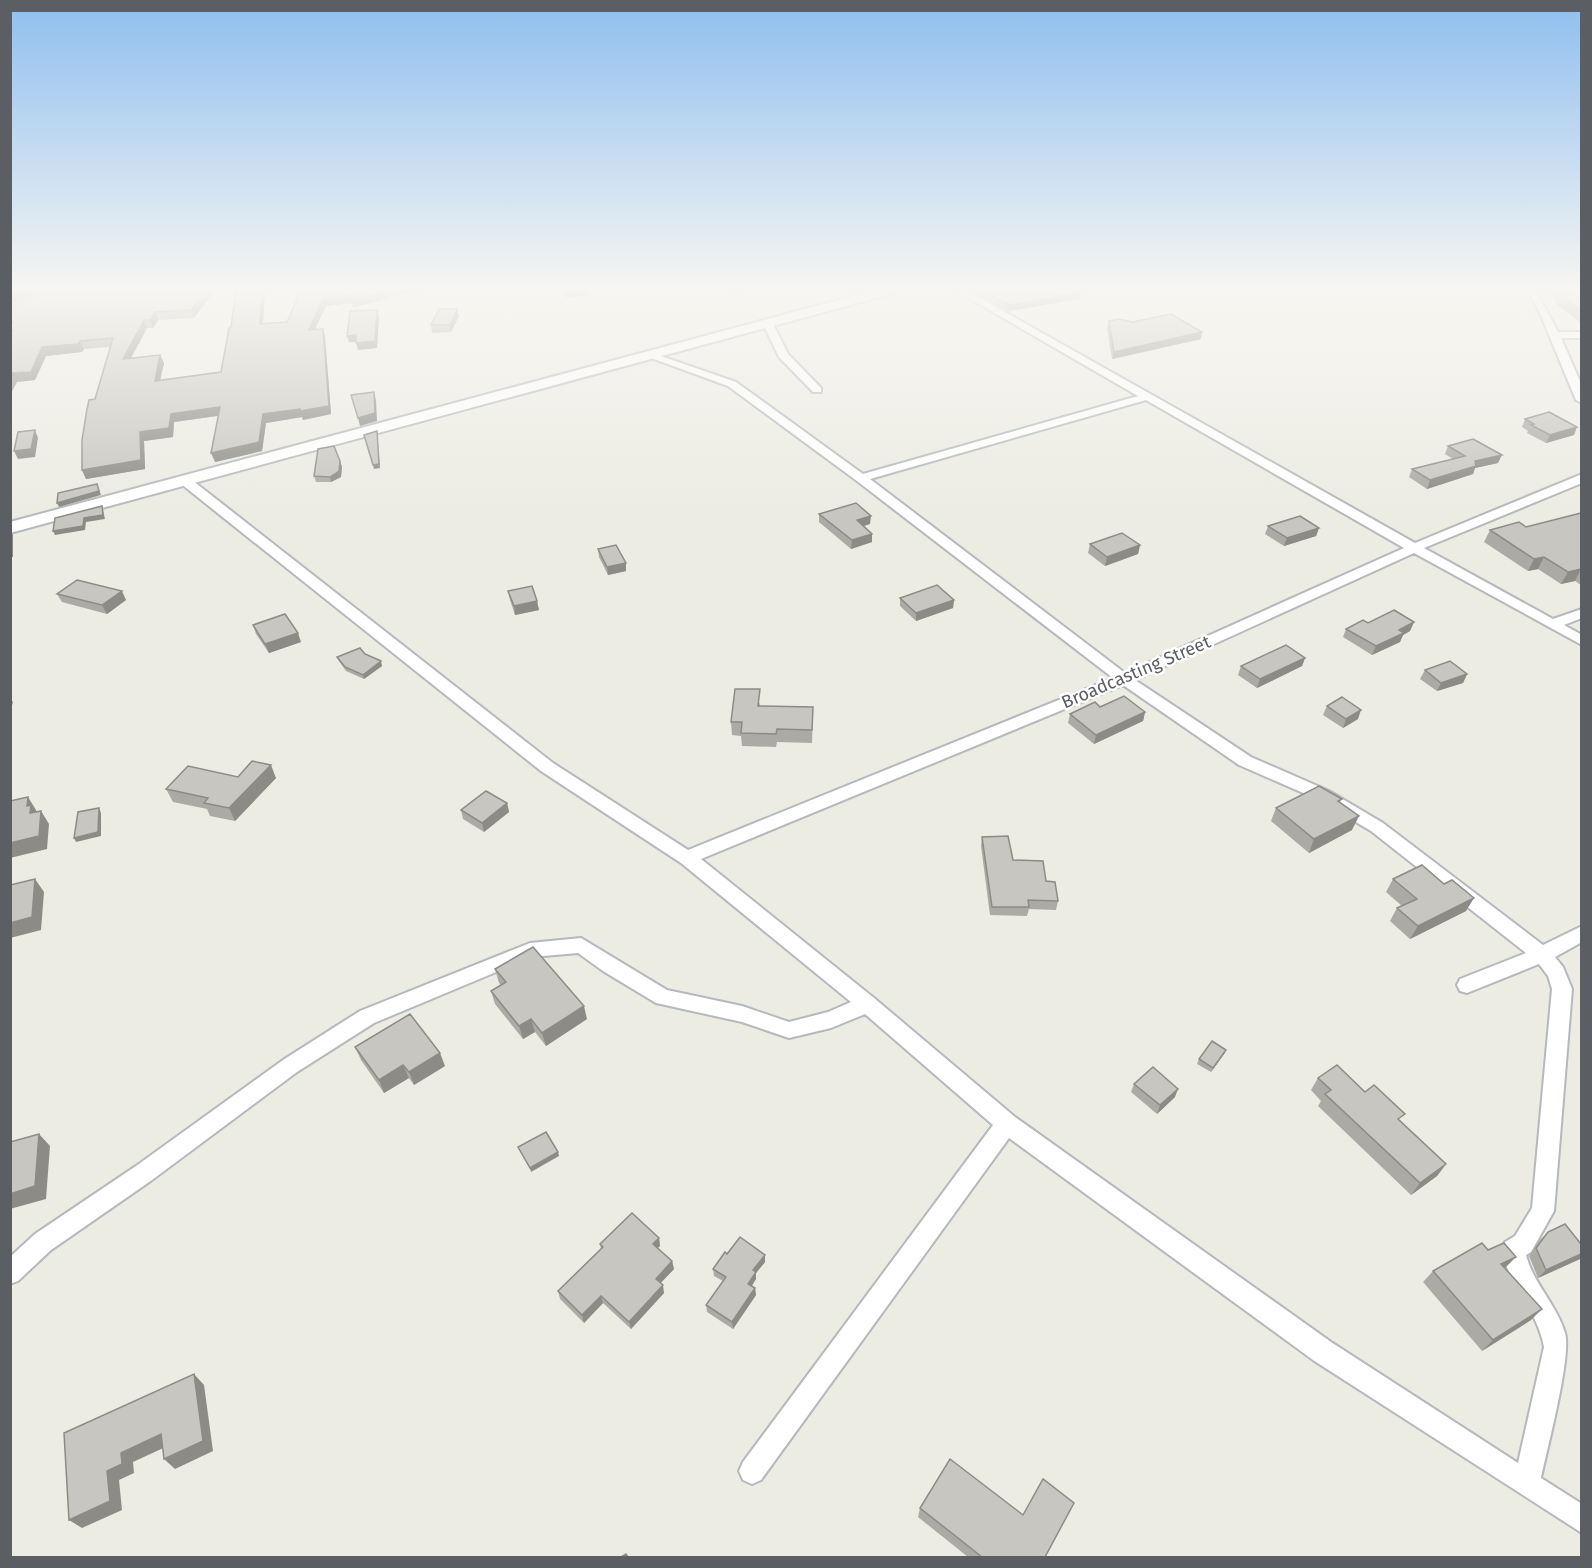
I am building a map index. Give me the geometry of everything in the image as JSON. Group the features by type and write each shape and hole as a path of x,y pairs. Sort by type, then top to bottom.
{"main road":[{"path":"10,528 625,362"}],"street":[{"path":"668,362 732,384 861,478 1124,679 1245,761 1323,795 1370,822 1542,955 1556,972 1562,989 1543,1211 1523,1244 1513,1250 1520,1275 1552,1329 1556,1347 1526,1484"},
{"path":"790,362 817,390"},
{"path":"1089,362 1581,641"},
{"path":"1565,362 1581,400"},
{"path":"861,478 1149,396"},
{"name":"Broadcasting Street","path":"687,858 1124,679 1414,548 1581,478"},
{"path":"184,480 547,767 687,858 867,1004 1007,1124 1322,1351 1581,1520"},
{"path":"1554,624 1581,613"},
{"path":"1467,985 1542,955 1581,933"},
{"path":"10,1273 43,1242 144,1173 290,1066 367,1017 530,950 581,945 610,966 663,997 742,1014 789,1030 831,1020 867,1004"},
{"path":"752,1472 1007,1124"}],"building":[{"path":"10,362 35,362 31,372 13,373 10,379"},
{"path":"106,362 159,362 155,381 221,372 223,362 326,362 329,406 263,414 259,442 211,453 220,407 171,414 169,428 140,432 141,460 82,470 82,440 89,400 95,399"},
{"path":"374,392 375,413 358,418 351,395"},
{"path":"1549,412 1577,427 1550,435 1531,425 1534,424 1525,419"},
{"path":"35,430 31,449 14,451 18,432"},
{"path":"377,431 379,464 373,465 364,435"},
{"path":"1473,439 1502,455 1475,461 1476,466 1430,480 1412,469 1465,456 1448,446"},
{"path":"334,446 340,461 339,471 330,477 314,476 318,449"},
{"path":"97,484 99,491 57,503 58,493"},
{"path":"856,503 871,516 857,520 872,534 852,540 819,514"},
{"path":"102,506 103,515 84,518 83,526 53,531 55,518"},
{"path":"1581,513 1581,569 1568,572 1544,557 1534,559 1490,530 1519,522 1526,527"},
{"path":"1300,516 1319,528 1287,538 1268,526"},
{"path":"1122,533 1140,545 1107,557 1090,544"},
{"path":"616,545 626,563 607,567 598,549"},
{"path":"77,580 122,591 102,605 57,594"},
{"path":"937,585 954,600 916,613 900,598"},
{"path":"532,586 537,601 514,606 508,591"},
{"path":"1394,610 1414,622 1399,630 1404,633 1376,646 1346,629 1363,620 1368,623"},
{"path":"285,614 298,633 265,644 253,625"},
{"path":"1286,645 1305,658 1260,679 1241,666"},
{"path":"360,648 365,654 381,661 363,675 345,667 337,657"},
{"path":"1450,661 1467,674 1441,683 1425,670"},
{"path":"735,689 760,689 758,706 813,707 812,730 777,729 776,734 741,733 742,722 731,722"},
{"path":"1124,696 1145,712 1096,735 1070,714 1095,702 1100,707"},
{"path":"1342,697 1361,710 1346,719 1327,706"},
{"path":"252,761 271,765 229,808 204,803 208,798 166,789 188,766 238,777"},
{"path":"1319,786 1342,799 1338,801 1359,816 1314,839 1276,808"},
{"path":"486,791 507,803 482,823 461,810"},
{"path":"28,797 27,806 31,805 30,813 41,811 39,836 10,843 10,801"},
{"path":"99,808 98,832 74,838 78,812"},
{"path":"1008,836 1013,860 1043,861 1046,881 1055,882 1058,901 1028,900 1029,907 992,907 982,837"},
{"path":"1422,865 1444,884 1452,880 1474,898 1418,926 1397,908 1417,899 1393,879"},
{"path":"35,879 32,917 10,923 10,885"},
{"path":"533,947 584,1006 542,1033 531,1019 519,1026 491,991 506,982 495,969"},
{"path":"410,1014 440,1053 409,1072 403,1065 379,1080 355,1047"},
{"path":"1212,1041 1226,1050 1213,1068 1199,1059"},
{"path":"1337,1065 1365,1092 1374,1085 1405,1114 1398,1119 1446,1164 1420,1183 1325,1094 1331,1090 1318,1078"},
{"path":"1153,1067 1178,1089 1160,1105 1134,1084"},
{"path":"546,1132 558,1152 530,1168 518,1147"},
{"path":"39,1134 35,1186 10,1194 10,1142"},
{"path":"632,1213 659,1238 653,1244 672,1261 656,1279 663,1285 629,1322 601,1296 582,1315 558,1291 603,1247 600,1244"},
{"path":"1565,1224 1581,1244 1581,1254 1546,1270 1536,1248 1548,1232"},
{"path":"740,1237 765,1255 753,1270 756,1272 748,1284 755,1288 732,1322 706,1305 726,1277 713,1269"},
{"path":"1482,1243 1488,1250 1504,1243 1516,1257 1501,1264 1542,1309 1493,1340 1433,1271"},
{"path":"194,1374 203,1441 164,1459 161,1434 121,1453 122,1464 107,1471 110,1501 69,1520 64,1433"},
{"path":"950,1459 1023,1515 1043,1479 1074,1503 1045,1557 982,1557 920,1508"}]}
